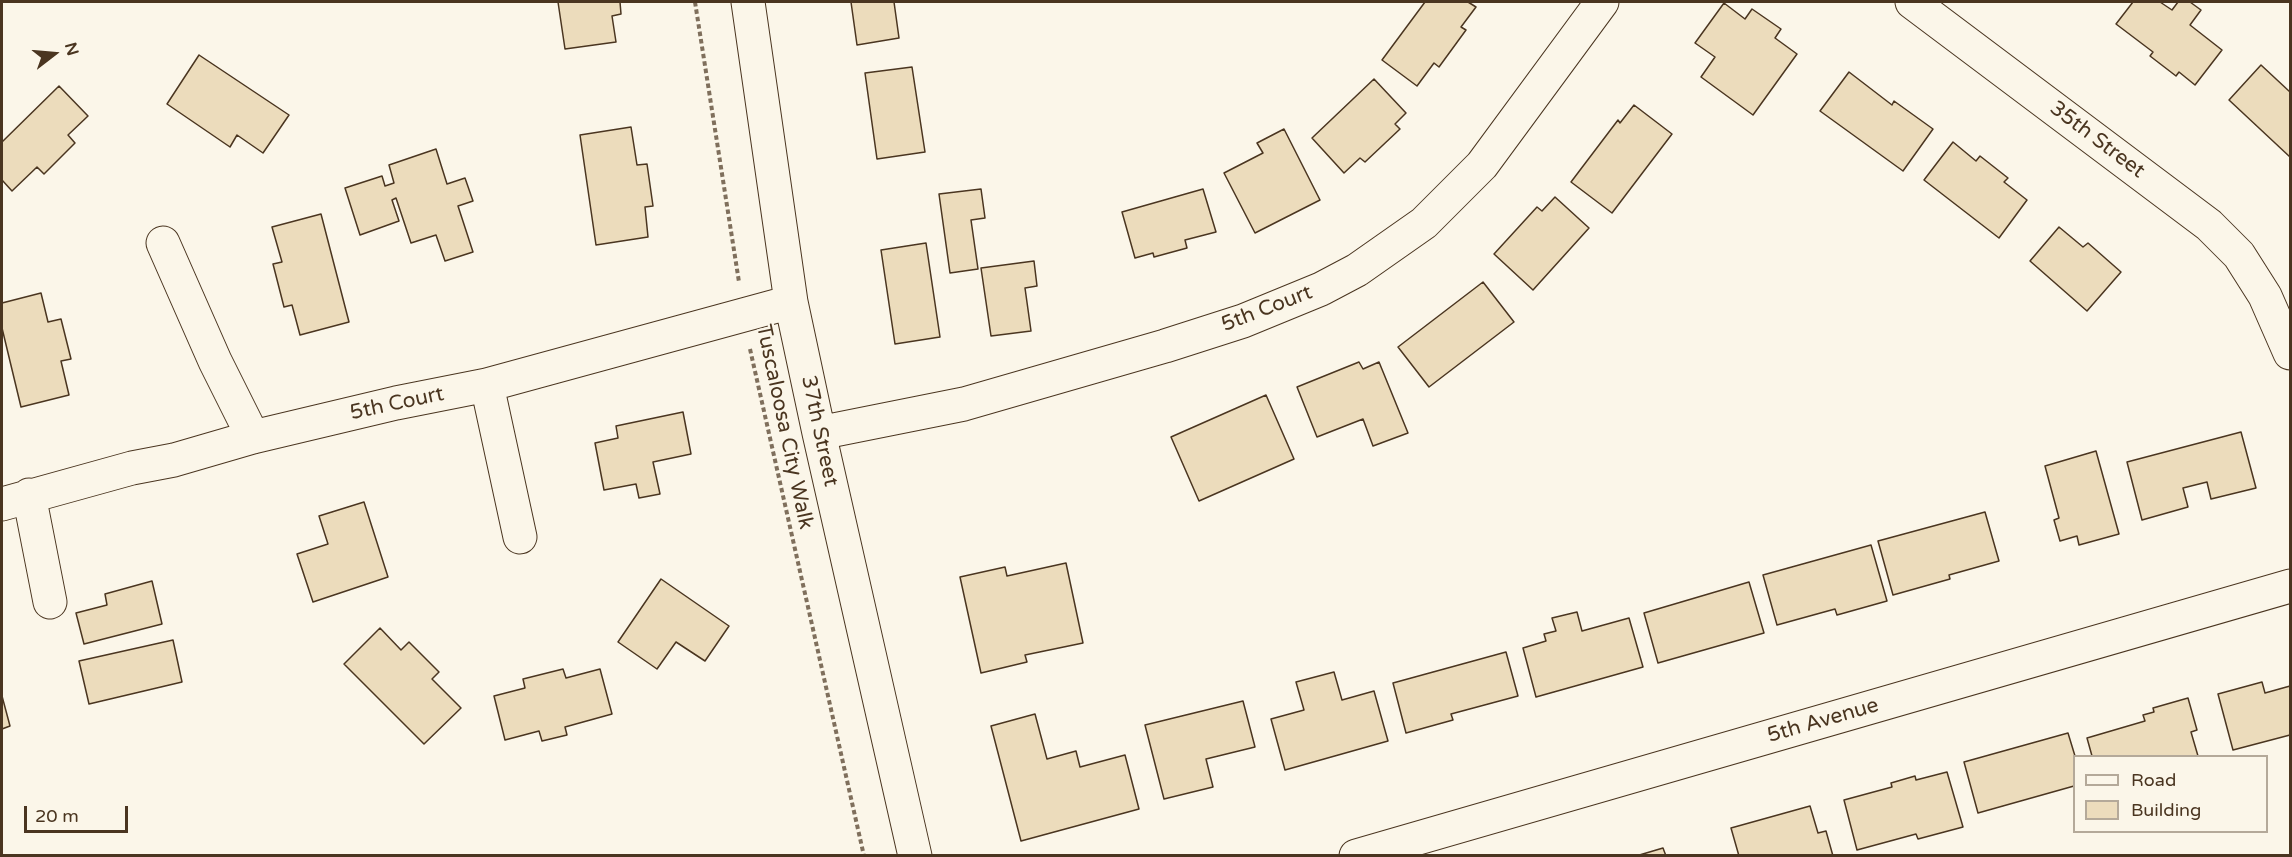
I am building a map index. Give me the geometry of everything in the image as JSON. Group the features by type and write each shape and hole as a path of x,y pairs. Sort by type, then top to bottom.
{"street":[{"name":"37th Street","path":"748,2 791,302 915,855"},
{"name":"5th Court","path":"819,433 964,404 1165,346 1244,321 1321,289 1357,270 1424,223 1482,165 1602,2"},
{"name":"35th Street","path":"1912,2 2209,225 2239,255 2265,296 2290,353"},
{"path":"163,243 214,361 253,436"},
{"name":"5th Court","path":"15,499 132,468 174,460 253,436 487,386 791,302"},
{"path":"487,386 520,537"},
{"path":"15,499 50,602"},
{"name":"5th Avenue","path":"1356,855 2290,586"}],"path":[{"name":"Tuscaloosa City Walk","path":"695,2 755,378 864,855"}],"building":[{"path":"558,2 620,2 621,14 612,16 616,42 565,49"},
{"path":"851,2 894,2 899,38 857,45"},
{"path":"1425,2 1468,2 1476,7 1461,27 1466,30 1439,67 1434,63 1417,86 1382,60"},
{"path":"2133,2 2160,2 2172,10 2178,2 2190,2 2201,10 2190,25 2222,50 2195,85 2179,72 2176,76 2150,56 2153,52 2116,24"},
{"path":"1724,3 1745,19 1752,9 1781,29 1775,38 1797,54 1753,115 1701,77 1715,57 1695,43"},
{"path":"199,55 289,115 263,153 237,135 230,147 167,104"},
{"path":"2261,65 2290,92 2290,157 2229,100"},
{"path":"912,67 925,152 877,159 865,73"},
{"path":"1849,72 1892,105 1894,101 1933,129 1903,171 1820,111"},
{"path":"1374,79 1406,113 1395,124 1400,129 1365,162 1360,158 1344,173 1312,138"},
{"path":"59,86 88,116 68,135 75,143 44,174 37,167 12,191 2,180 2,142"},
{"path":"1634,105 1672,134 1612,213 1571,182 1618,120 1620,123"},
{"path":"631,127 637,165 647,164 653,206 645,207 648,237 596,245 580,135"},
{"path":"1284,129 1320,200 1255,233 1224,173 1263,153 1257,143"},
{"path":"1953,142 1976,161 1980,156 2008,178 2004,182 2027,200 1999,238 1924,180"},
{"path":"436,149 447,184 465,178 473,201 458,206 473,252 445,261 436,235 411,243 396,198 392,200 399,221 360,235 345,188 382,176 385,186 394,183 389,165"},
{"path":"981,189 985,218 971,220 978,269 950,273 939,194"},
{"path":"1203,189 1216,232 1185,240 1187,248 1154,257 1153,253 1135,258 1122,212"},
{"path":"1555,197 1589,228 1533,290 1494,254 1537,207 1542,211"},
{"path":"321,214 349,322 300,335 292,305 284,307 273,264 282,262 272,227"},
{"path":"2059,227 2083,247 2088,243 2121,272 2087,311 2030,261"},
{"path":"926,243 940,337 895,344 881,250"},
{"path":"1034,261 1037,286 1025,288 1031,331 991,336 981,268"},
{"path":"1483,282 1514,322 1429,387 1398,347"},
{"path":"41,293 48,322 61,319 71,359 61,361 69,395 21,407 2,328 2,303"},
{"path":"1359,362 1363,369 1379,362 1408,433 1373,446 1363,419 1317,437 1297,387"},
{"path":"1266,395 1294,459 1199,501 1171,437"},
{"path":"683,412 691,454 653,462 660,494 639,498 636,484 604,490 595,443 618,438 616,426"},
{"path":"2241,432 2256,488 2211,499 2207,482 2183,488 2188,507 2142,520 2127,462"},
{"path":"2096,451 2119,534 2079,545 2077,536 2060,541 2054,520 2059,518 2045,466"},
{"path":"364,502 388,577 313,602 297,554 328,544 319,516"},
{"path":"1985,512 1999,561 1949,575 1950,579 1893,595 1878,541"},
{"path":"1871,545 1887,601 1837,615 1835,609 1777,625 1763,575"},
{"path":"1066,563 1083,643 1025,655 1027,662 981,673 960,577 1005,567 1007,576"},
{"path":"661,579 729,626 705,661 676,642 657,669 618,642"},
{"path":"152,581 162,624 84,644 76,613 107,605 105,594"},
{"path":"1749,582 1764,633 1658,663 1644,613"},
{"path":"1577,612 1582,631 1629,618 1643,667 1536,697 1523,648 1546,641 1544,634 1556,631 1552,618"},
{"path":"380,628 401,650 409,642 439,672 432,679 461,708 424,744 344,664"},
{"path":"173,640 182,682 89,704 79,661"},
{"path":"1506,652 1518,696 1451,714 1453,720 1406,733 1393,683"},
{"path":"563,669 566,678 600,669 612,714 565,727 567,735 542,741 539,731 505,740 494,696 525,688 523,679"},
{"path":"1334,672 1342,700 1374,691 1388,741 1285,770 1271,719 1304,710 1296,682"},
{"path":"2262,682 2265,693 2290,686 2290,735 2233,750 2218,694"},
{"path":"2,696 10,726 2,729"},
{"path":"2188,698 2197,730 2191,732 2198,755 2092,755 2087,738 2145,721 2143,715 2154,712 2153,708"},
{"path":"1243,701 1255,747 1206,759 1213,787 1164,799 1145,725"},
{"path":"1035,714 1047,759 1076,751 1080,767 1125,755 1139,809 1021,841 991,726"},
{"path":"2068,733 2075,755 2073,786 1978,813 1964,762"},
{"path":"1947,772 1963,827 1918,839 1916,834 1857,850 1844,800 1892,787 1891,783 1915,776 1916,780"},
{"path":"1810,806 1818,833 1826,831 1833,856 1739,856 1731,828"},
{"path":"1663,848 1666,856 1636,856"}]}
